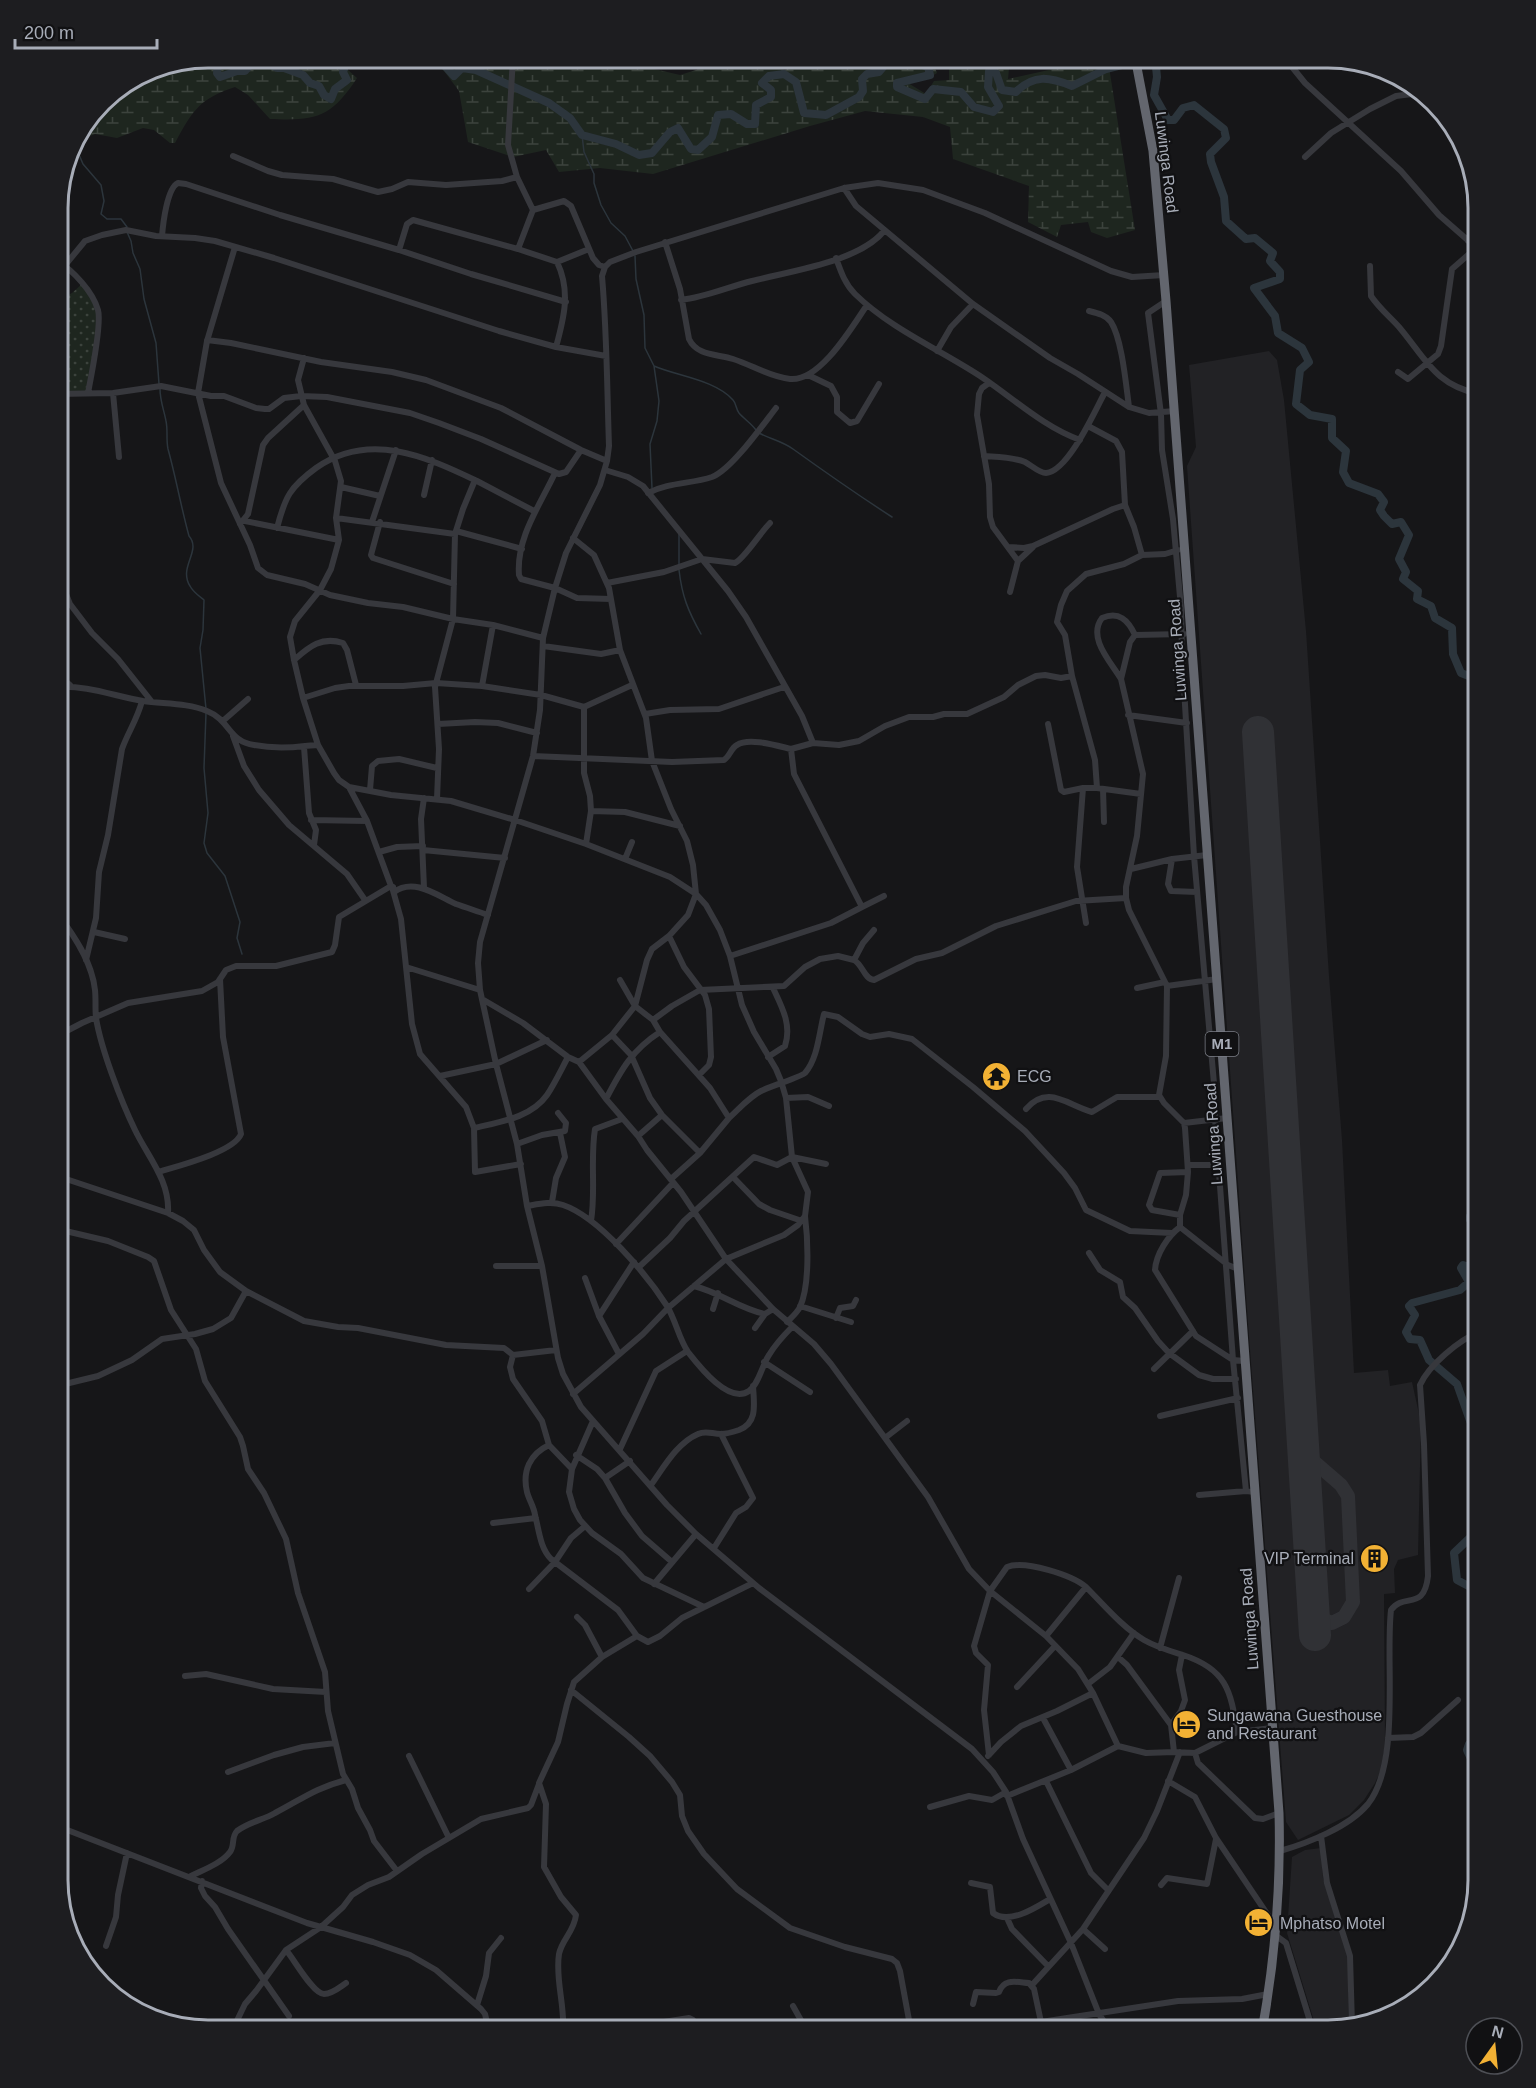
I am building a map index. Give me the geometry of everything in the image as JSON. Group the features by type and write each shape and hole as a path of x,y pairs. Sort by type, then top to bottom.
{"highway":[{"name":"Luwinga Road","path":"1137,68 1153,151 1164,275 1175,411 1180,550 1217,979 1223,1067 1220,1094 1227,1118 1245,1361 1250,1491 1279,1813 1280,1851 1276,1931 1264,2020"}],"street":[{"path":"512,68 508,145 517,177 533,210 518,249"},
{"path":"1292,68 1300,78 1401,171 1439,214 1468,241"},
{"path":"1305,157 1323,139 1347,122 1396,96 1411,94"},
{"path":"233,156 282,175 333,179 378,192 408,182 446,185 502,181 517,177"},
{"path":"162,236 171,188 178,183 566,302"},
{"path":"1103,2020 1071,1943 1023,1839 1006,1794 985,1762 972,1749 753,1583 696,1534 667,1505 593,1421 573,1394 563,1374 556,1350 542,1266 527,1206 517,1144 496,1064 478,975 479,952 488,915 533,756 541,695 543,638 555,588 566,553 605,470 607,461 609,446 607,328 602,276 605,267 614,260 665,242 844,188 878,183 923,190 985,213 1111,271 1132,277 1164,275"},
{"path":"844,188 856,207 884,231 973,304 1050,358 1129,407 1143,412 1161,414 1175,411"},
{"path":"533,210 560,201 568,202 596,262 605,267"},
{"path":"399,250 407,224 413,220 557,262 589,249"},
{"path":"68,262 87,239 127,230 162,236 195,237 356,283 499,331 556,347 606,356"},
{"path":"681,300 699,298 755,280 823,264 867,247 884,231"},
{"path":"665,242 680,289 689,339 698,351 796,379 808,375 834,351 867,305"},
{"path":"235,247 207,340 198,393 221,483 242,522 261,572 267,576 296,582 350,600 403,607 453,619 493,625 543,638"},
{"path":"1398,372 1408,379 1440,350 1452,269 1468,256"},
{"path":"836,258 849,287 867,305 989,383 1032,414 1070,437 1080,440"},
{"path":"556,347 566,302 564,281 557,262"},
{"path":"1370,266 1371,297 1398,326 1427,363 1452,386 1468,391"},
{"path":"68,269 78,277 98,312 95,356 88,393"},
{"path":"1104,822 1095,760 1072,676 1065,634 1057,622 1067,591 1086,574 1124,564 1142,555 1165,554 1180,550 1162,450 1161,414 1148,313 1166,301"},
{"path":"937,351 951,327 973,304"},
{"path":"1089,311 1103,315 1110,321 1125,369 1129,407"},
{"path":"207,340 426,380 501,408 607,461"},
{"path":"304,358 298,380 301,396 332,457 339,473 341,486 336,518 339,540 335,558 320,590 303,610 291,630 290,637 303,698 318,745 339,780 350,787 400,796 437,799 515,820 586,844 670,877 696,894 706,905 720,930 730,956 742,1005 776,1069 786,1098 792,1157 808,1192 804,1218 808,1247 800,1306 781,1339 764,1362 753,1386 748,1391 737,1394 724,1391 687,1351 668,1308 636,1265 616,1244 591,1221 572,1208 552,1202 527,1206"},
{"path":"808,375 831,386 837,397 837,412 850,423 857,421 879,384"},
{"path":"989,383 982,388 978,399 977,415 989,484 990,517 993,527 1018,561"},
{"path":"68,393 113,393 159,386 211,396 224,396 265,409 269,409 284,398 327,397 410,413 481,439 555,473 563,474 581,450"},
{"path":"984,456 1024,462 1046,473 1058,466 1080,440 1105,392"},
{"path":"113,393 119,457"},
{"path":"242,522 248,514 263,445 304,405"},
{"path":"648,493 667,485 707,478 721,473 776,408"},
{"path":"1088,426 1116,441 1122,452 1125,505 1142,555"},
{"path":"277,528 287,495 306,475 332,457 357,451 396,450 432,460 534,511"},
{"path":"396,450 380,496 371,557 454,584"},
{"path":"424,495 432,460"},
{"path":"605,470 628,477 642,486 728,591 746,617 802,716 813,743"},
{"path":"555,473 534,511 518,568 521,579 555,588 577,598 611,599"},
{"path":"437,799 436,682 453,619 456,532 475,480"},
{"path":"341,486 380,496"},
{"path":"1008,547 1033,546 1125,505"},
{"path":"336,518 456,532 522,549"},
{"path":"242,522 339,540"},
{"path":"607,583 664,572 702,559 735,564 770,523"},
{"path":"573,538 594,555 607,583 620,650 645,714 652,761 687,841 693,865 696,894 688,915 669,936 652,949 635,1006 612,1035 579,1062"},
{"path":"1010,592 1018,561 1033,546"},
{"path":"68,597 80,618 152,702"},
{"path":"1135,635 1126,620 1115,615 1102,618 1097,627 1101,646 1121,679 1143,774 1137,836 1126,898 1129,910 1166,984 1166,1056 1160,1097"},
{"path":"482,686 493,625"},
{"path":"1135,635 1187,633 1187,723 1194,856 1213,1066 1220,1094 1215,1119 1228,1265 1233,1360 1250,1491 1199,1496"},
{"path":"1121,679 1130,642 1135,635"},
{"path":"294,660 315,643 322,641 343,643 356,685"},
{"path":"543,646 601,654 620,650"},
{"path":"533,756 652,761 724,760 737,744 752,742 791,749 813,743 839,745 859,741 885,726 909,717 968,714 1004,698 1021,683 1036,676 1061,678 1072,676"},
{"path":"303,698 335,688 356,685 403,686 436,682 541,695 584,707 632,685"},
{"path":"68,685 142,701 204,710 224,720 233,736 244,766 258,790 289,825 351,878 365,900"},
{"path":"645,714 670,710 719,709 784,687"},
{"path":"224,720 248,699"},
{"path":"86,960 98,903 99,872 108,835 122,750 135,724 142,701"},
{"path":"584,707 585,780 591,796 586,844"},
{"path":"1128,715 1187,723"},
{"path":"438,724 498,723 537,733"},
{"path":"1048,724 1061,790 1064,792 1083,788 1100,788 1141,794"},
{"path":"233,736 254,745 304,747 318,745"},
{"path":"304,747 307,795 311,820 316,830 314,845"},
{"path":"791,749 794,774 862,907"},
{"path":"370,790 372,766 378,761 399,759 437,768"},
{"path":"350,787 367,821 394,888 402,919 412,1024 420,1054 466,1107 474,1128 475,1172 521,1164"},
{"path":"1083,788 1077,867 1086,922"},
{"path":"424,798 421,819 424,888"},
{"path":"591,811 625,812 680,826"},
{"path":"311,820 367,821"},
{"path":"625,859 632,842"},
{"path":"379,852 397,847 423,848 505,858"},
{"path":"1131,869 1172,859 1207,855"},
{"path":"1172,859 1168,884 1171,891 1197,892"},
{"path":"68,1031 117,1007 146,999 202,991 211,987 226,970 236,966 276,966 332,952 339,917 365,900 394,888 424,888 456,904 488,915"},
{"path":"730,956 831,923 884,896"},
{"path":"653,1020 700,990 784,986 805,967 820,959 838,956 854,960 859,963 868,978 874,980 916,959 942,952 983,931 1060,906 1082,901 1126,898"},
{"path":"68,929 86,960 95,989 96,1017 107,1060 135,1130 159,1172 168,1203 168,1213"},
{"path":"854,960 874,930"},
{"path":"93,932 125,939"},
{"path":"669,936 684,967 705,995 709,1009 711,1057 709,1065 699,1075"},
{"path":"406,966 480,990"},
{"path":"159,1172 225,1148 237,1141 241,1134 223,1036 220,979"},
{"path":"1137,988 1217,979"},
{"path":"620,980 635,1006 653,1020 660,1032 710,1088 729,1118"},
{"path":"768,1057 785,1047 788,1028 787,1019 773,988"},
{"path":"482,999 579,1062 672,1181 726,1259 773,1309 813,1344 831,1364 928,1497 969,1569 990,1591 1046,1636 1078,1669 1093,1693 1118,1746"},
{"path":"616,1244 729,1118 750,1098 781,1081 800,1077 805,1072 815,1052 824,1014 838,1017 862,1034 870,1036 889,1034 906,1037 934,1055 1025,1131 1073,1184 1086,1210 1133,1231 1172,1233"},
{"path":"606,1099 632,1055 644,1042 660,1032"},
{"path":"612,1035 632,1055 648,1093 662,1115 700,1153"},
{"path":"440,1076 496,1064 547,1040"},
{"path":"1212,1055 1222,1055"},
{"path":"474,1128 510,1120 526,1112 546,1096 568,1057"},
{"path":"1213,1066 1223,1067"},
{"path":"786,1098 808,1097 829,1106"},
{"path":"1026,1109 1034,1100 1042,1097 1071,1102 1092,1112 1117,1097 1160,1097"},
{"path":"1160,1097 1184,1123 1188,1168 1180,1227"},
{"path":"517,1144 542,1135 565,1131 566,1126 558,1113"},
{"path":"638,1136 662,1115"},
{"path":"1184,1123 1227,1118"},
{"path":"591,1221 595,1130 622,1119"},
{"path":"552,1202 556,1178 565,1157 560,1132"},
{"path":"1218,1146 1229,1144"},
{"path":"598,1316 636,1265 670,1238 694,1211 754,1157 777,1165 792,1157 826,1164"},
{"path":"1180,1215 1152,1210 1149,1205 1160,1173 1219,1165"},
{"path":"733,1177 759,1204 770,1210 804,1218"},
{"path":"68,1180 168,1213 183,1221 194,1230 215,1266 246,1291 282,1311 313,1324 364,1329 446,1345 504,1348 513,1355 556,1350"},
{"path":"1220,1180 1232,1188"},
{"path":"1221,1191 1232,1188"},
{"path":"573,1394 726,1259 784,1235 804,1218"},
{"path":"1224,1222 1235,1230"},
{"path":"1180,1227 1172,1233 1158,1257 1155,1270 1193,1331 1208,1345 1233,1360 1245,1361"},
{"path":"1180,1227 1228,1265 1238,1269"},
{"path":"68,1232 108,1241 148,1257 154,1262 171,1310 196,1349 205,1381 241,1441 251,1477 264,1493 286,1539 298,1593 323,1665 335,1743 346,1780 372,1838 397,1871"},
{"path":"1089,1253 1100,1270 1121,1284 1123,1297 1135,1308 1169,1353 1199,1376 1213,1379 1236,1379"},
{"path":"496,1266 542,1266"},
{"path":"585,1278 598,1316 619,1354"},
{"path":"694,1286 718,1293 750,1310 765,1314"},
{"path":"68,1383 92,1378 132,1360 162,1339 207,1332 227,1321 246,1291"},
{"path":"713,1309 718,1293"},
{"path":"836,1318 840,1308 853,1306 856,1300"},
{"path":"800,1306 851,1322"},
{"path":"755,1328 765,1314 773,1309"},
{"path":"1154,1369 1193,1331"},
{"path":"1280,1851 1321,1836 1355,1817 1367,1805 1383,1777 1388,1738 1391,1610 1395,1605 1423,1594 1428,1576 1424,1444 1419,1388 1423,1378 1435,1365 1468,1338"},
{"path":"620,1449 656,1371 687,1351"},
{"path":"513,1355 510,1367 513,1379 542,1420 549,1445 572,1469"},
{"path":"764,1362 810,1392"},
{"path":"651,1485 684,1443 709,1431 721,1434 745,1428 752,1421 755,1409 753,1386"},
{"path":"1160,1416 1238,1398"},
{"path":"885,1438 907,1420"},
{"path":"593,1421 576,1455 569,1492 574,1509 584,1527 621,1554 643,1578 704,1607"},
{"path":"714,1548 736,1513 746,1507 753,1498 721,1434"},
{"path":"549,1445 533,1456 526,1475 527,1494 544,1551 618,1610 637,1636 648,1642 654,1640 675,1623 753,1583"},
{"path":"576,1455 593,1465 605,1478 620,1506 642,1536 672,1562"},
{"path":"605,1478 630,1461"},
{"path":"493,1523 536,1518"},
{"path":"529,1589 555,1562 567,1542 584,1527"},
{"path":"654,1584 696,1534"},
{"path":"989,1755 984,1710 988,1665 976,1653 974,1646 990,1591 1007,1567 1018,1564 1066,1575 1086,1587 1134,1633 1160,1648 1210,1666 1228,1688 1233,1702 1237,1732"},
{"path":"1160,1648 1179,1578"},
{"path":"1046,1636 1086,1587"},
{"path":"577,1617 585,1625 602,1657"},
{"path":"1088,1684 1110,1667 1134,1633"},
{"path":"237,2020 245,2004 286,1950 321,1927 343,1907 352,1895 397,1871 481,1819 528,1808 558,1742 571,1690 576,1680 602,1657 637,1636"},
{"path":"1017,1687 1055,1646"},
{"path":"1171,1725 1181,1711 1185,1700 1179,1670 1182,1655"},
{"path":"1032,1985 1083,1929 1144,1838 1168,1782 1177,1752 1171,1725 1127,1665 1118,1657"},
{"path":"185,1676 206,1674 273,1689 326,1692"},
{"path":"571,1690 650,1756 680,1795 682,1816 688,1831 704,1854 742,1894 790,1928 845,1947 889,1958 897,1963 908,2020"},
{"path":"985,1762 1013,1731 1093,1693"},
{"path":"1388,1738 1413,1737 1421,1733 1458,1700"},
{"path":"1043,1718 1071,1770"},
{"path":"930,1807 969,1796 992,1800 1046,1781 1118,1746 1146,1753 1195,1753 1202,1752 1237,1732 1273,1728"},
{"path":"228,1772 303,1747 335,1743"},
{"path":"1195,1753 1198,1763 1255,1818 1263,1819 1279,1813"},
{"path":"409,1756 450,1838"},
{"path":"191,1876 226,1857 232,1851 236,1832 255,1821 274,1814 318,1788 346,1780"},
{"path":"1046,1781 1091,1873 1108,1890"},
{"path":"1168,1782 1195,1797 1216,1838 1286,1943 1310,2020"},
{"path":"539,1783 546,1804 544,1867 561,1897 576,1915 574,1925 559,1956 563,2020"},
{"path":"68,1830 321,1927 373,1942 419,1960 436,1970 477,2005 484,2012 486,2020"},
{"path":"1321,1836 1327,1883 1350,1956 1352,2018"},
{"path":"1161,1885 1167,1878 1207,1884 1216,1838"},
{"path":"106,1946 116,1917 118,1895 127,1854"},
{"path":"202,1881 201,1888 205,1896 289,2016"},
{"path":"971,1883 990,1887 993,1913 997,1917 1007,1918 1050,1899"},
{"path":"1007,1918 1012,1929 1048,1966"},
{"path":"1083,1929 1105,1948"},
{"path":"477,2005 487,1970 489,1953 501,1938"},
{"path":"286,1950 319,1993 326,1994 346,1983"},
{"path":"972,2004 973,1995 976,1992 996,1993 1007,1982 1032,1985"},
{"path":"1032,1985 1041,2020"},
{"path":"1056,2020 1178,2001 1242,1999 1268,1994"},
{"path":"793,2006 801,2020"},
{"path":"676,2020 689,2018 693,2020"}],"shaded area":[{"path":"1269,351 1277,360 1284,400 1306,631 1342,1140 1354,1373 1388,1370 1390,1386 1412,1382 1421,1423 1418,1555 1398,1560 1394,1569 1395,1593 1384,1594 1385,1745 1381,1770 1364,1800 1349,1815 1298,1840 1286,1822 1187,466 1196,447 1189,365"},
{"path":"1321,1848 1323,1878 1348,1956 1349,2019 1314,2020 1287,1933 1292,1857 1305,1850"}],"green space":[{"path":"348,68 357,78 339,102 321,114 310,117 270,119 248,95 235,87 213,96 198,107 175,143 170,143 154,130 143,128 117,138 95,134 86,137 96,122 122,96 154,78 180,70"},
{"path":"440,68 650,68 680,75 702,68 785,70 789,68 935,68 937,73 927,79 908,83 926,94 934,81 949,80 949,68 1009,68 1008,79 1058,68 1109,68 1135,230 1107,238 1091,232 1088,222 1061,225 1057,237 1028,222 1029,186 953,159 950,127 923,117 865,111 653,174 600,168 559,172 546,150 513,157 468,142 459,91"},
{"path":"82,284 97,310 96,338 86,391 68,391 68,295"}],"waterway":[{"path":"218,68 217,73 220,77 237,71 245,71 248,68"},
{"path":"277,68 284,68"},
{"path":"284,68 303,75 310,83 319,86 324,95 331,99 335,89 347,80 343,72 344,68"},
{"path":"447,68 454,76 462,68"},
{"path":"462,68 476,70 549,103 570,118 582,135 616,144 639,155 652,153 670,132 678,128 691,149 698,150 712,137 718,115 731,114 747,124 755,124 756,105 771,97 771,90 762,83 769,76 784,74 796,82 804,113 826,115 859,97 863,91 862,79 867,74 879,72 882,68"},
{"path":"928,68 930,75 897,83 897,87 925,99 933,89 961,92 974,107 993,112 999,106 988,87 989,71 996,73 1002,90 1016,92 1029,82 1042,79 1072,86 1110,68"},
{"path":"1156,68 1154,95 1168,120 1174,120 1183,108 1194,105 1224,129 1226,138 1210,154 1224,197 1226,221 1246,239 1255,238 1273,253 1270,261 1280,272 1280,279 1254,288 1275,316 1278,333 1302,348 1309,362 1300,370 1296,404 1310,415 1332,419 1332,438 1346,451 1343,472 1349,483 1378,494 1384,502 1380,510 1384,516 1392,524 1401,522 1409,535 1399,559 1406,572 1403,579 1418,591 1417,599 1431,606 1435,618 1452,628 1453,654 1461,673 1468,676"},
{"path":"582,135 584,152 594,174 594,183 601,205 611,223 625,236 633,251"},
{"path":"78,153 83,164 101,185 104,201 101,214 107,219 121,219 127,227"},
{"path":"127,232 140,269 144,299 156,343 159,384"},
{"path":"635,256 636,279 644,315 645,348 654,366 707,383 726,393 734,401 739,413 756,430"},
{"path":"652,488 650,444 657,421 659,401 654,366"},
{"path":"160,389 167,424 168,449 193,547 187,579 193,590 204,600 200,648 206,709"},
{"path":"759,433 789,446 892,517"},
{"path":"679,534 679,565"},
{"path":"679,570 686,603 701,634"},
{"path":"206,713 204,768 208,813 204,843 207,853 225,876 240,922 237,938 242,954"},
{"path":"1468,1267 1463,1265 1461,1268 1468,1280"},
{"path":"1468,1283 1460,1290 1412,1303 1409,1306 1415,1315 1406,1332 1410,1339 1420,1340 1429,1360 1457,1384 1468,1415"},
{"path":"1468,1540 1454,1553 1457,1580 1468,1586"},
{"path":"1468,1747 1468,1752"}],"taxiway":[{"path":"1304,1453 1341,1485 1348,1496 1353,1602 1344,1617 1332,1623 1322,1619 1314,1610"},
{"path":"1306,1483 1311,1472 1319,1468"}],"runway":[{"path":"1258,732 1315,1635"}],"place":[{"name":"ECG","path":"996,1076"},
{"name":"VIP Terminal","path":"1375,1558"},
{"name":"Sungawana Guesthouse and Restaurant","path":"1186,1724"},
{"name":"Mphatso Motel","path":"1259,1923"}]}
